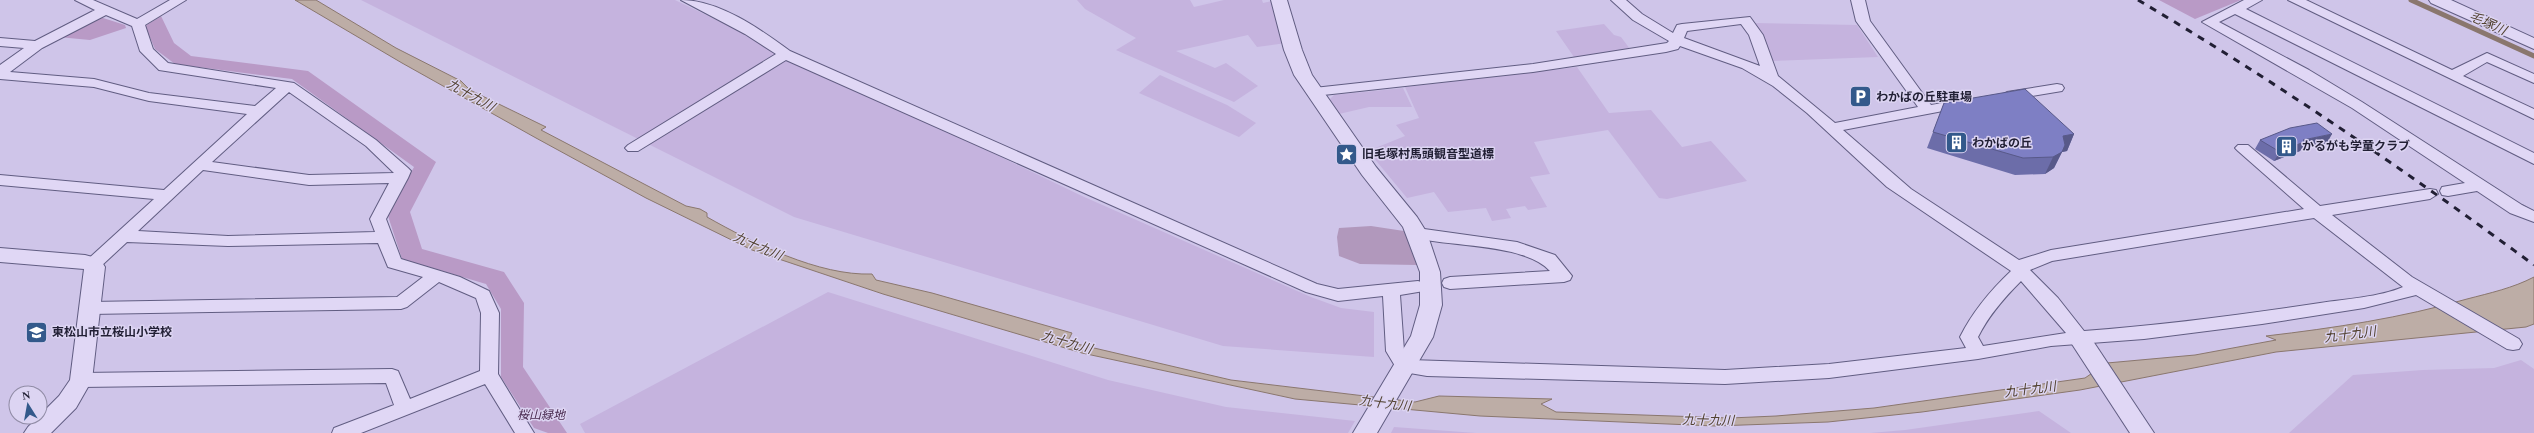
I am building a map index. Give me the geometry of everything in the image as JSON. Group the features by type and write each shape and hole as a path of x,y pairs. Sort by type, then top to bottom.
{"street":[{"path":"82,0 138,24"},
{"path":"138,24 179,0"},
{"path":"688,0 716,12 772,44 785,54 1312,288 1338,295 1418,287"},
{"path":"1279,0 1293,50 1303,75 1417,233 1430,272 1431,306 1422,337 1402,369 1378,414 1365,433"},
{"path":"1618,0 1641,20 1676,40 1724,57 1771,78 1787,87 1830,128 1895,185 1997,252 2021,272 2065,317 2113,392 2142,433"},
{"path":"1858,0 1863,21 1877,39 1888,58 1927,109"},
{"path":"2255,0 2209,22 2304,73 2516,209 2534,217"},
{"path":"2295,0 2534,115"},
{"path":"2437,0 2534,44"},
{"path":"2235,9 2534,159"},
{"path":"0,74 37,45 106,10"},
{"path":"1314,92 1541,67 1666,48 1673,46 1682,28 1744,20 1756,35 1771,78"},
{"path":"138,24 146,52 164,67 171,70 289,86 371,143 403,171 378,219 383,237 394,263 476,290 483,295 490,313 489,375 525,433"},
{"path":"0,42 37,45"},
{"path":"633,148 785,54"},
{"path":"2452,76 2487,57 2534,79"},
{"path":"0,74 94,83 149,97 258,111"},
{"path":"0,255 93,264 258,111 289,86"},
{"path":"1830,128 1927,109 2057,88"},
{"path":"2243,148 2316,212 2420,290 2509,342"},
{"path":"199,165 309,180 400,178"},
{"path":"0,180 167,195"},
{"path":"2448,191 2481,186"},
{"path":"1978,353 1969,337 1974,326 1998,293 2021,272 2026,264 2051,256 2430,194"},
{"path":"1417,233 1511,246 1549,259 1564,276 1450,283"},
{"path":"124,236 228,241 383,237"},
{"path":"36,433 77,390 81,380 90,308 96,275 93,264"},
{"path":"90,308 401,303 436,276"},
{"path":"1391,290 1395,351 1402,369"},
{"path":"1402,369 1725,377 1829,371 1978,353 2051,340 2081,340 2262,318 2364,302 2420,290"},
{"path":"341,433 404,407 489,375"},
{"path":"81,380 392,376 404,407"}],"shaded area":[{"path":"361,0 675,0 1082,196 1311,297 1341,308 1374,312 1374,357 1223,346 794,217"},
{"path":"1077,0 1190,0 1194,7 1224,0 1262,0 1263,3 1272,1 1286,43 1257,47 1248,35 1176,51 1215,68 1226,63 1258,86 1234,102 1116,50 1136,38 1085,9"},
{"path":"1753,23 1857,25 1878,57 1771,61"},
{"path":"1604,24 1614,35 1621,37 1630,49 1574,57 1556,31"},
{"path":"1577,67 1609,113 1651,110 1682,147 1711,141 1747,181 1667,199 1659,198 1608,130 1534,142 1550,174 1530,177 1547,207 1528,210 1525,206 1506,209 1511,218 1492,221 1486,208 1448,212 1434,192 1407,198 1368,151 1405,136 1396,125 1419,118 1405,87"},
{"path":"1160,75 1227,105 1256,123 1239,137 1139,93"},
{"path":"1403,88 1412,107 1369,107 1339,114 1329,100 1334,95"},
{"path":"1371,226 1404,231 1411,243 1417,265 1360,264 1339,256 1337,237 1339,228"},
{"path":"828,292 1108,380 1226,407 1355,421 1348,433 585,433 580,424"},
{"path":"2521,360 2534,369 2534,433 2289,433 2353,375 2423,370 2494,368"},
{"path":"2039,411 2071,433 1870,433 1905,430"},
{"path":"1394,427 1476,433 1391,433"}],"green space":[{"path":"2159,0 2241,0 2195,19"},
{"name":"桜山緑地","path":"161,16 174,43 191,56 308,71 436,162 410,212 422,249 504,272 524,303 523,367 567,433 548,433 534,428 501,377 501,309 486,284 402,259 388,216 414,167 292,79 175,64 155,49 145,26"},
{"path":"100,17 125,25 126,28 90,40 58,37"}],"water":[{"name":"九十九川","path":"295,0 316,0 396,48 461,81 470,90 546,127 541,130 686,206 700,209 707,213 707,217 745,237 787,256 830,270 872,274 876,280 932,293 1072,333 1069,339 1077,344 1231,380 1415,402 1439,396 1552,399 1541,404 1556,412 1730,418 1874,408 2085,378 2107,363 2195,355 2276,340 2266,336 2317,330 2417,312 2510,287 2534,277 2534,324 2526,327 2276,352 2080,390 1922,412 1828,422 1715,426 1480,416 1295,399 1082,353 883,294 752,250 646,198 536,138 402,63"}],"building":[{"path":"2025,89 2074,134 2063,136 2065,145 2062,152 2053,157 2023,158 1933,132 1944,103"},
{"path":"2317,123 2332,134 2303,140 2306,141 2280,152 2260,140 2290,128"}],"waterway":[{"name":"毛塚川","path":"2411,0 2534,56"}],"railway":[{"path":"2138,0 2240,62 2389,161 2534,265"}],"place":[{"name":"わかばの丘駐車場","path":"1860,97"},
{"name":"わかばの丘","path":"1956,143"},
{"name":"かるがも学童クラブ","path":"2287,146"},
{"name":"旧毛塚村馬頭観音型道標","path":"1346,154"},
{"name":"東松山市立桜山小学校","path":"36,332"}]}
